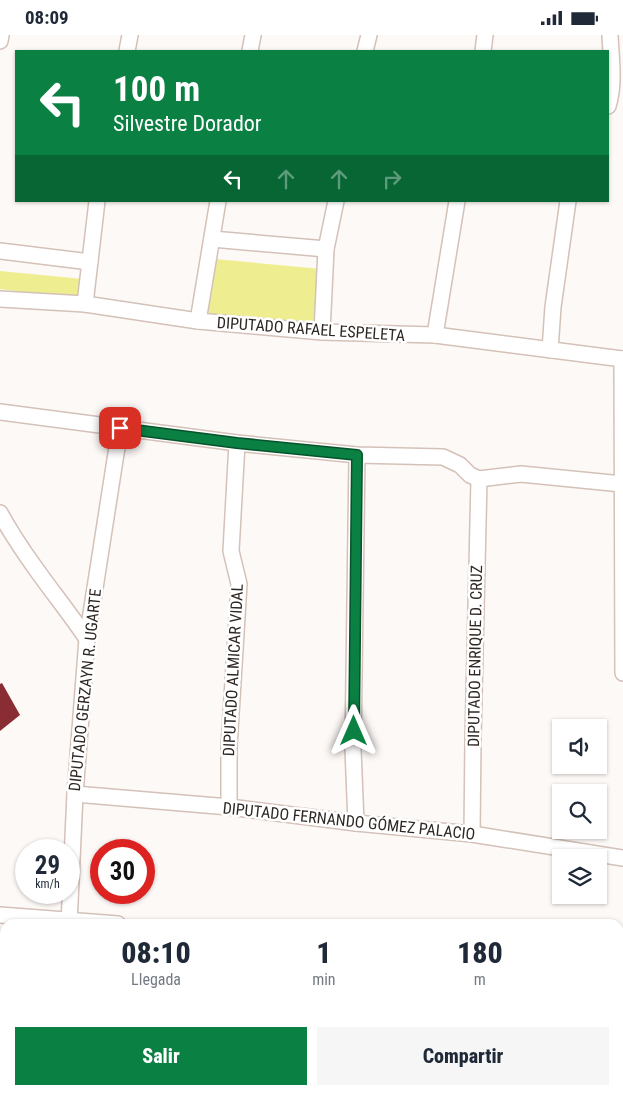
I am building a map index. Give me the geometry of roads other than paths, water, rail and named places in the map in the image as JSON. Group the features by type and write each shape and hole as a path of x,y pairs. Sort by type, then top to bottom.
{"street":[{"path":"0,41 1,35"},
{"path":"127,50 130,35"},
{"path":"250,50 253,35"},
{"path":"365,50 369,35"},
{"path":"483,50 485,35"},
{"path":"609,102 612,87 610,35"},
{"path":"85,304 97,202"},
{"path":"198,321 218,202"},
{"path":"322,332 326,249 336,202"},
{"path":"435,335 457,202"},
{"path":"550,350 553,307 568,202"},
{"path":"212,239 326,249"},
{"path":"0,251 90,261"},
{"name":"DIPUTADO RAFAEL ESPELETA","path":"0,299 85,304 198,321 322,332 435,335 622,359"},
{"path":"622,359 623,673"},
{"path":"0,412 237,443 357,455 443,457 460,465 470,475 479,479 521,473 622,484"},
{"name":"DIPUTADO GERZAYN R. UGARTE","path":"68,919 75,794 87,639 120,428"},
{"name":"DIPUTADO ALMICAR VIDAL","path":"229,807 229,747 239,585 231,551 237,443"},
{"path":"356,823 353,749 357,455"},
{"name":"DIPUTADO ENRIQUE D. CRUZ","path":"472,834 479,479"},
{"path":"0,513 20,546 73,617 87,639"},
{"name":"DIPUTADO FERNANDO GÓMEZ PALACIO","path":"75,794 229,807 356,823 472,834 623,858"},
{"path":"0,915 39,919"}]}
